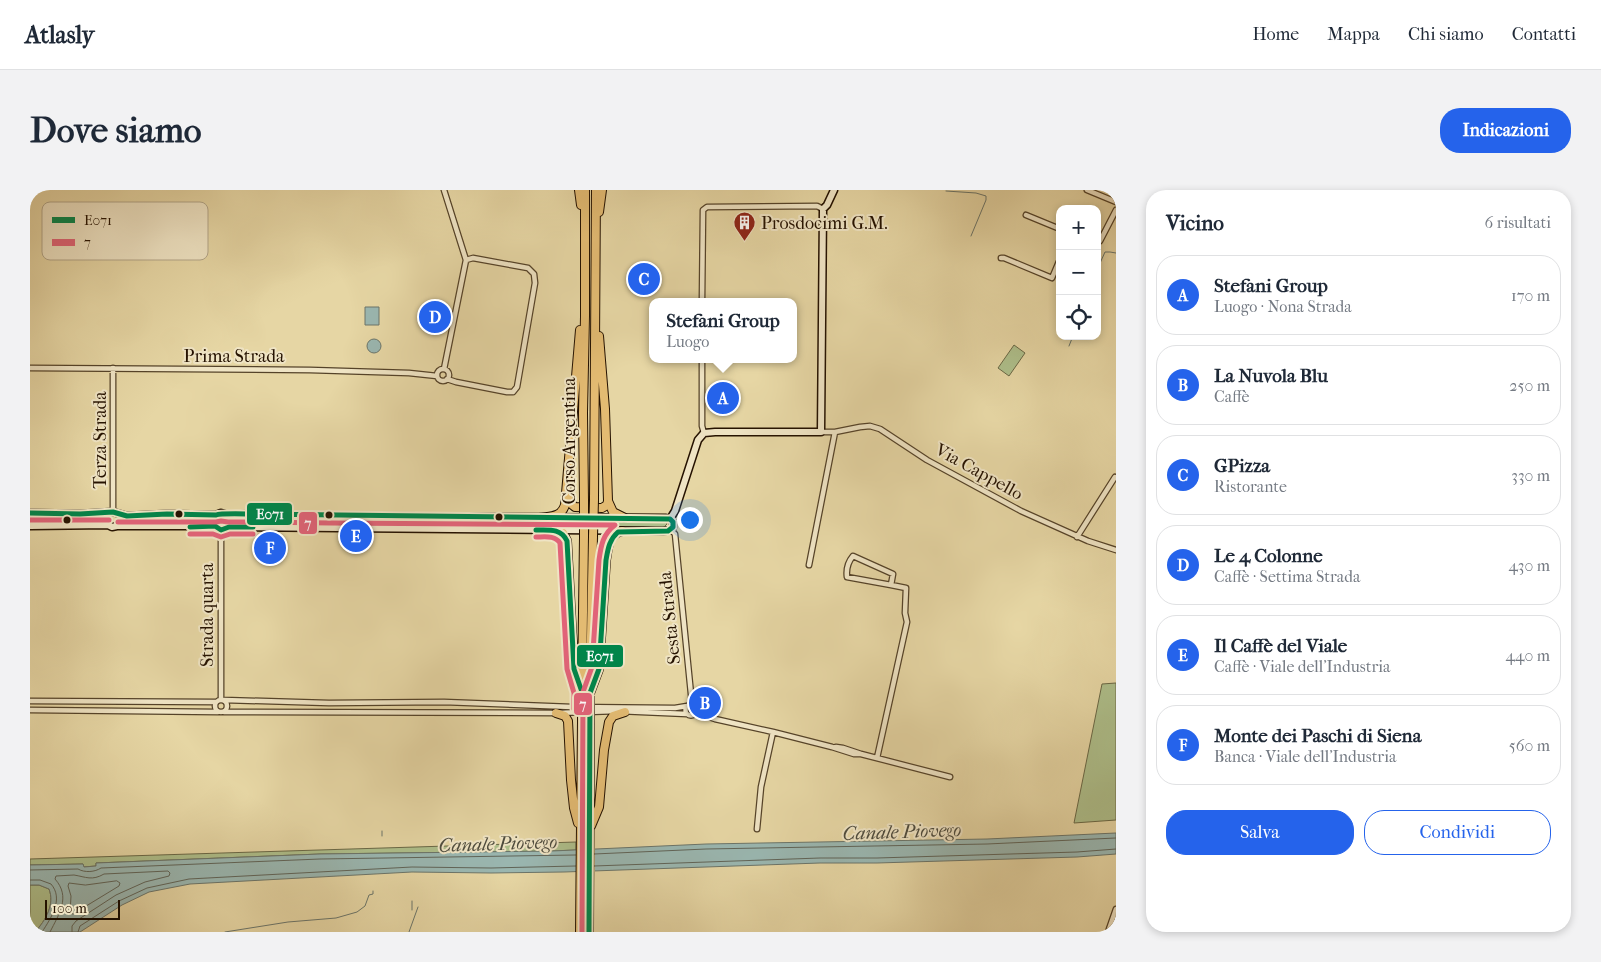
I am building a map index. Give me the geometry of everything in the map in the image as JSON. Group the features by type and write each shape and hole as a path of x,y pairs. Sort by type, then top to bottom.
{"highway":[{"path":"579,190 584,226"},
{"name":"Corso Argentina","path":"585,190 585,316 582,413 586,720 590,831 589,932"},
{"name":"Corso Argentina","path":"586,695 594,536 596,190"},
{"path":"596,226 602,190"},
{"path":"539,518 560,514 563,511 567,494 584,280"},
{"path":"595,281 605,409 608,501 613,512 625,518"},
{"path":"567,494 570,503 575,507 602,508 607,505 608,501"},
{"path":"558,530 563,533 567,541 574,669 586,695"},
{"path":"586,695 599,668 606,560 609,542 614,534 622,531"},
{"path":"590,831 599,807 604,750 609,722 613,716 625,712"},
{"path":"556,713 565,716 568,721 574,808 581,834"},
{"name":"Corso Argentina","path":"580,932 581,834 586,720"}],"street":[{"path":"444,190 466,260 444,369"},
{"path":"821,432 823,209 834,190"},
{"path":"1086,190 1116,202"},
{"path":"702,298 703,210 707,208 787,206 817,206 823,209"},
{"path":"1101,239 1116,210"},
{"path":"1026,216 1056,227"},
{"name":"Prima Strada","path":"30,368 409,372 437,376 441,380 447,379 513,392 517,387 535,283 534,274 528,268 472,258 466,260"},
{"path":"1001,258 1052,278 1056,268"},
{"path":"702,363 702,426 704,433"},
{"name":"Terza Strada","path":"114,368 114,513"},
{"path":"437,376 439,371 444,369"},
{"path":"444,369 448,373 447,379"},
{"name":"Via Cappello","path":"835,432 870,426 880,429 927,460 996,498 1077,537 1116,550"},
{"path":"670,519 675,511 698,440 704,433 835,432 809,565"},
{"path":"1077,537 1115,477"},
{"path":"30,513 114,513 131,516 167,514 216,515 221,513 228,515 402,517 666,518 673,522 673,527 668,531 622,531 112,527 108,525 30,526"},
{"path":"108,525 105,520 114,513"},
{"path":"114,513 120,521 117,526"},
{"path":"216,515 213,522 218,528"},
{"path":"228,515 230,521 228,527"},
{"path":"330,516 330,528"},
{"path":"402,517 402,529"},
{"name":"Strada quarta","path":"218,528 220,701"},
{"name":"Sesta Strada","path":"671,530 675,534 690,705"},
{"path":"877,758 907,622 905,613 906,588 847,577 846,571 850,560 853,556 893,574 891,585"},
{"path":"30,701 447,703 675,708 690,705 696,707 696,713"},
{"path":"218,712 214,708 220,701"},
{"path":"220,701 227,705 224,712"},
{"path":"329,703 329,711"},
{"path":"423,703 431,706 431,709 427,712"},
{"path":"439,712 439,707 447,703"},
{"path":"687,714 686,710 690,705"},
{"path":"30,710 625,712 687,714 692,716 696,713 832,747 843,748 950,777"},
{"path":"757,829 761,788 773,732"},
{"path":"1108,932 1116,909"}],"green space":[{"path":"1014,345 1025,353 1009,376 998,368"},
{"path":"102,515 102,522 30,522 30,516"},
{"path":"254,516 323,519 325,522 323,525 254,523"},
{"path":"211,517 210,523 201,524 122,523 123,518"},
{"path":"338,519 396,520 398,523 396,526 338,525 336,522"},
{"path":"410,520 508,520 509,523 508,526 410,526"},
{"path":"522,520 561,521 562,524 561,527 522,526 520,523"},
{"path":"664,520 667,524 664,527 617,527 614,523 616,521"},
{"path":"1116,683 1116,820 1074,823 1102,684"},
{"path":"576,842 576,850 320,854 96,863 96,866 83,867 83,864 30,865 30,859"},
{"path":"30,885 39,885 49,889 51,895 48,912 35,932 30,932"}],"water":[{"path":"365,307 379,307 379,325 365,325"},
{"path":"371,339 377,339 381,346 377,353 371,353 367,349 367,343"},
{"path":"1116,833 1116,854 1077,857 820,863 564,872 412,872 190,884 149,892 122,905 80,932 35,932 48,912 51,895 49,889 39,885 30,885 30,865 83,864 84,867 96,866 96,863 320,854 552,851 706,844 987,839"}],"pier":[{"path":"595,846 595,873 576,874 576,847"}],"waterway":[{"path":"946,191 976,193 986,196 971,236"},
{"path":"1101,261 1105,252 1116,253"},
{"path":"1069,346 1071,340"},
{"path":"382,831 382,836"},
{"path":"225,932 288,922 336,918 357,912 365,906 369,895 373,894 373,891"},
{"path":"412,901 412,910"},
{"path":"409,932 418,907"}],"transit line":[{"name":"E071","path":"30,513 80,514 113,512 127,516 233,514 670,519 673,522 673,527 668,531 618,532 611,541 607,552 599,669 590,693 589,932"},
{"name":"7","path":"30,520 109,520"},
{"name":"7","path":"118,522 221,521 615,525 605,536 601,549 592,667 583,692 582,932"},
{"name":"E071","path":"190,527 215,526 221,530 229,527 253,527"},
{"name":"E071","path":"536,530 558,532 567,541 574,669 582,692 582,709"},
{"name":"7","path":"190,534 213,534 221,537 230,534 253,534"},
{"name":"7","path":"536,537 553,538 560,543 567,669 574,693 574,709"}],"place":[{"name":"Prosdocimi G.M.","path":"745,242"},
{"name":"GPizza","path":"644,279"},
{"name":"Le 4 Colonne","path":"435,317"},
{"name":"Stefani Group","path":"723,398"},
{"name":"Il Caffè del Viale","path":"356,536"},
{"name":"Monte dei Paschi di Siena","path":"270,548"},
{"name":"La Nuvola Blu","path":"705,703"}],"water label":[{"name":"Canale Piovego","path":"902,832"},
{"name":"Canale Piovego","path":"498,844"}]}
